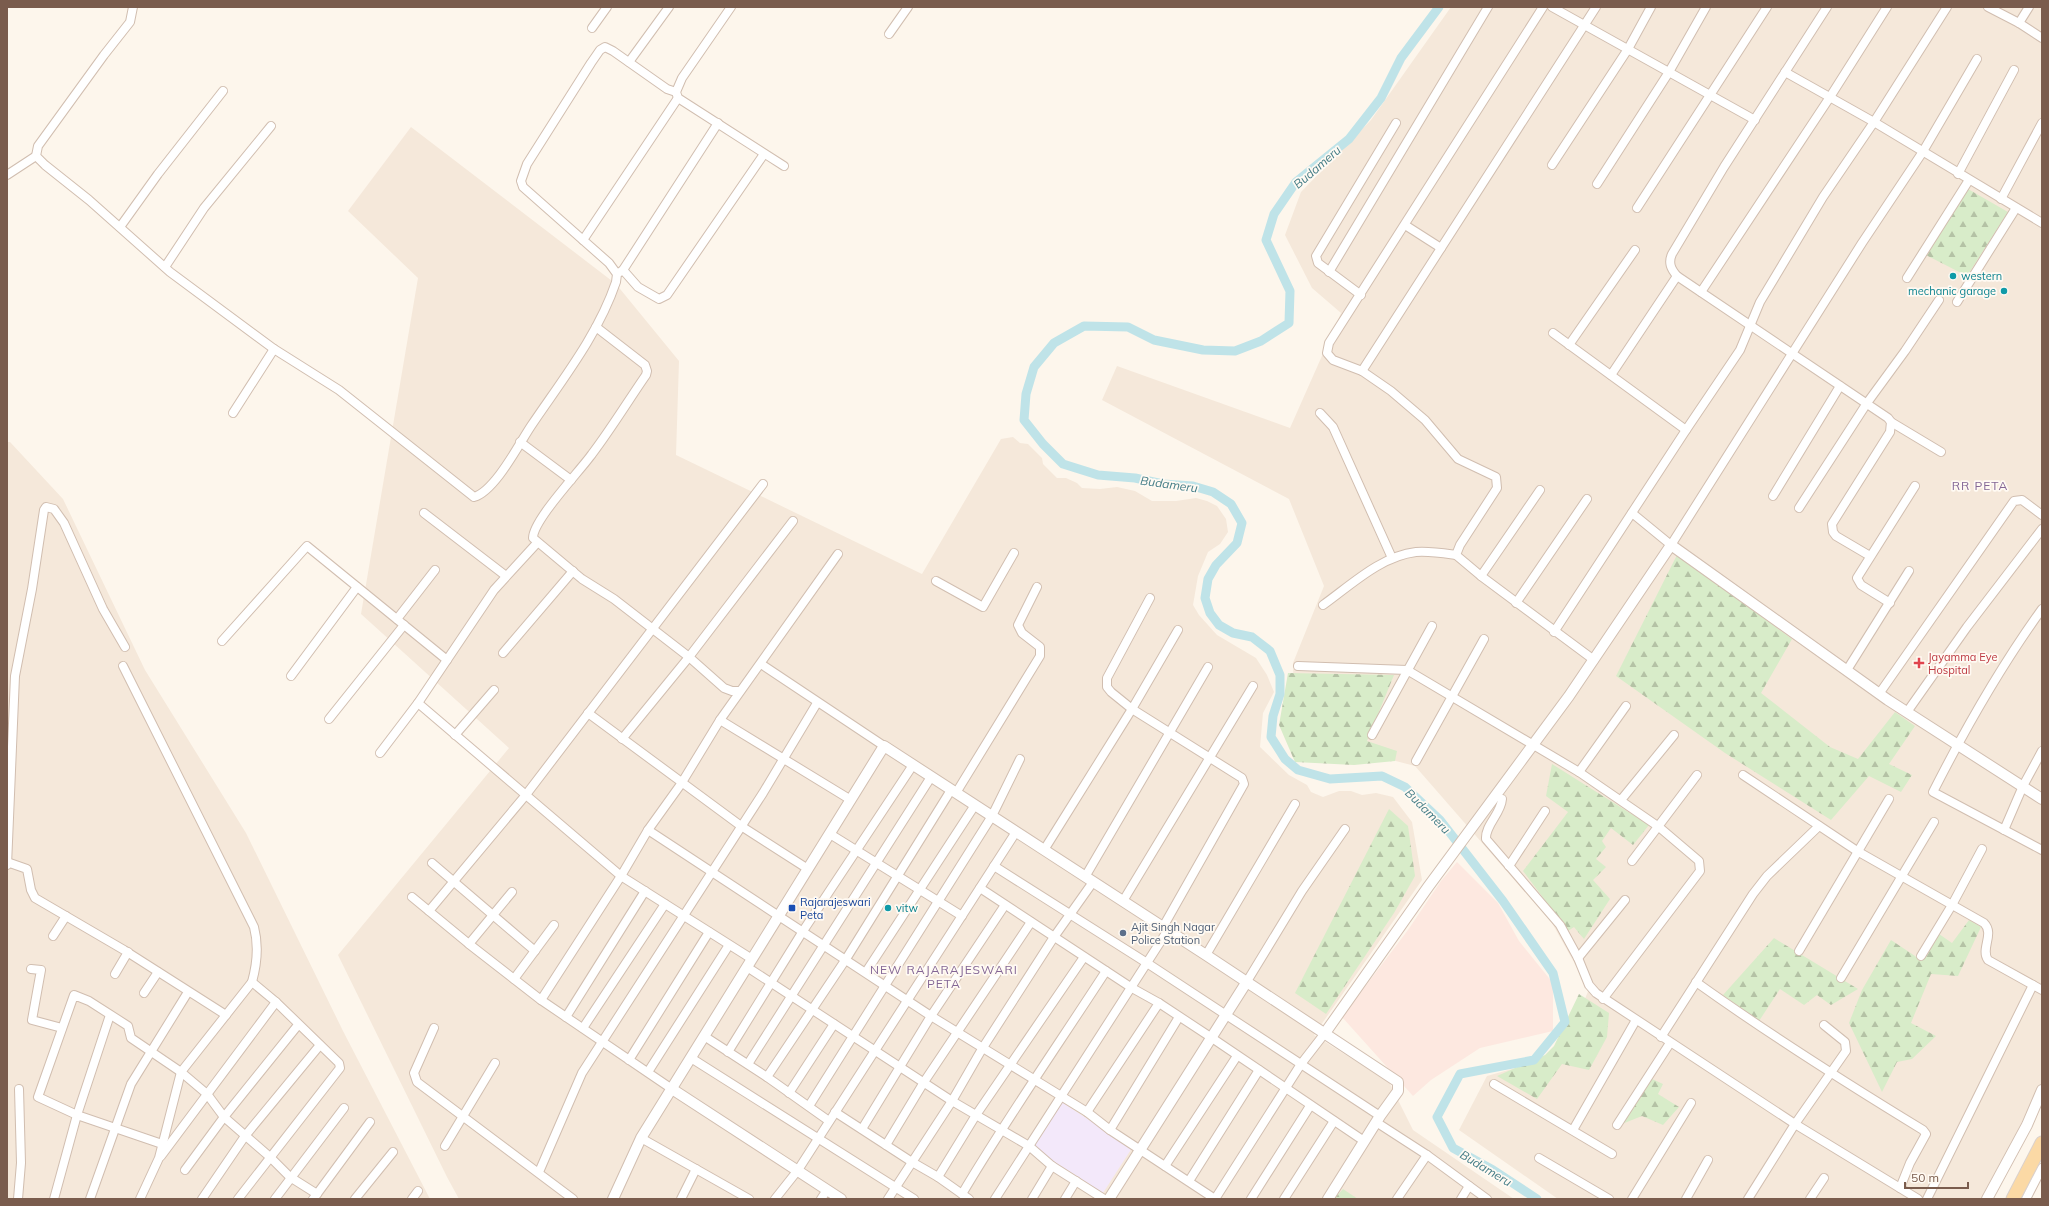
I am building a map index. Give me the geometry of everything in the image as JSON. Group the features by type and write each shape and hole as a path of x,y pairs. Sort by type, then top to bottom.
{"main road":[{"path":"2013,1199 2042,1142"}],"street":[{"path":"7,175 36,156 38,146 104,55 130,22 133,7"},
{"path":"592,28 607,7"},
{"path":"629,62 669,7"},
{"path":"583,240 677,95 682,78 731,7"},
{"path":"889,34 908,7"},
{"path":"1329,272 1488,7"},
{"path":"1456,555 1460,545 1497,488 1496,477 1458,459 1438,434 1416,412 1391,391 1362,371 1333,360 1327,352 1329,343 1361,295 1543,7"},
{"path":"1552,7 1755,120"},
{"path":"1362,371 1596,7"},
{"path":"1552,165 1628,49 1651,7"},
{"path":"1597,184 1669,72 1706,7"},
{"path":"1637,208 1767,7"},
{"path":"1827,7 1724,166 1672,254 1670,263 1672,270 1678,276 1750,326 1794,353 1840,386 1884,414 1891,422 1941,452"},
{"path":"1701,292 1830,97 1887,7"},
{"path":"1554,632 1740,350 1760,302 1823,197 1874,122 1947,7"},
{"path":"1988,7 2019,23 2042,38"},
{"path":"2019,23 2029,7"},
{"path":"764,154 667,295 659,299 646,293 620,272 523,186 522,176 527,164 600,50 604,47 613,51 667,89 784,166"},
{"path":"648,830 931,1016 958,1031 982,1049 1036,1079 1087,1112 1110,1130 1215,1199 1301,1064 1326,1033 1428,887 1498,798 1533,745 1594,660 1671,544 1794,353 1862,243 1922,153 1977,59"},
{"path":"1958,174 2014,70"},
{"path":"1785,72 1874,122 1922,153 2042,223"},
{"path":"120,227 162,168 224,91"},
{"path":"1361,295 1318,263 1316,259 1317,253 1396,122"},
{"path":"36,156 165,267 274,349 339,390 474,497 484,492 492,483 572,367 596,327 614,289 620,272 718,123"},
{"path":"2001,199 2042,123"},
{"path":"165,267 204,208 271,126"},
{"path":"1907,278 1969,180"},
{"path":"1957,302 2016,208"},
{"path":"1405,225 1440,248"},
{"path":"1569,345 1635,250"},
{"path":"1611,375 1678,276"},
{"path":"1799,508 1866,403 1906,351 1939,300"},
{"path":"596,327 645,365 647,371 592,454 536,527 533,538 537,543 573,571 689,657 724,688 732,691 739,691"},
{"path":"1553,334 1686,430"},
{"path":"233,413 274,349"},
{"path":"1773,496 1840,386"},
{"path":"1320,413 1333,427 1392,558"},
{"path":"1870,556 1836,536 1833,532 1832,524 1890,432 1891,422"},
{"path":"520,442 571,480"},
{"path":"429,910 525,796 763,484"},
{"path":"1890,603 1857,581 1858,574 1915,486"},
{"path":"1481,576 1540,490"},
{"path":"1516,603 1587,499"},
{"path":"1879,694 2014,502 2022,500 2042,515"},
{"path":"125,647 103,609 64,523 54,509 46,507 44,510 32,589 15,676 7,863 27,869 32,894 36,898 128,952 188,992 226,1015"},
{"path":"424,513 506,576"},
{"path":"1632,513 1671,544 1879,694 2042,799"},
{"path":"622,739 689,657 793,521"},
{"path":"1906,712 1967,627 2042,529"},
{"path":"380,753 418,703 494,590 537,543"},
{"path":"222,641 307,546 447,660"},
{"path":"1323,605 1392,558 1415,552 1431,551 1456,555 1554,632 1594,660"},
{"path":"936,581 983,607 1014,553"},
{"path":"542,1000 622,876 648,830 681,784 739,691 761,664 838,554"},
{"path":"397,619 436,570"},
{"path":"503,653 573,571"},
{"path":"1847,670 1910,571"},
{"path":"291,676 357,587"},
{"path":"766,1077 846,959 1040,656 1040,647 1022,633 1018,625 1037,587"},
{"path":"995,1199 1060,1095 1132,988 1147,963 1244,784 1242,778 1132,709 1111,692 1106,682 1150,598"},
{"path":"2042,609 2026,632 1957,745 1933,792 2042,850"},
{"path":"329,719 404,625"},
{"path":"1372,735 1432,626"},
{"path":"1044,850 1132,709 1178,630"},
{"path":"1416,761 1484,639"},
{"path":"761,664 817,703 1206,955 1246,983 1326,1033 1398,1082 1398,1091 1378,1119 1328,1199"},
{"path":"123,666 254,927 256,935 257,964 252,982 181,1072 159,1158"},
{"path":"1298,666 1407,670 1579,772 1659,827 1699,861 1700,871 1603,999"},
{"path":"888,1199 952,1101 982,1049 1070,914 1208,667"},
{"path":"1123,901 1253,686"},
{"path":"455,735 494,690"},
{"path":"418,703 525,796 622,876 729,945 771,983 790,997 875,1050 952,1101 1029,1146 1052,1166 1104,1199"},
{"path":"538,1172 582,1073 784,759 817,703"},
{"path":"1579,772 1626,706"},
{"path":"588,713 681,784 741,826 808,869"},
{"path":"720,720 850,800"},
{"path":"1621,800 1674,735"},
{"path":"613,1199 641,1138 884,746"},
{"path":"2004,830 2023,786 2042,751"},
{"path":"809,1106 884,984 992,816 1020,759"},
{"path":"728,1052 803,931 913,765"},
{"path":"1632,861 1697,775"},
{"path":"1743,775 1857,851 1988,927 1989,932 1985,951 1988,960 2042,990"},
{"path":"748,1064 823,944 877,863 931,777"},
{"path":"1498,798 1498,812 1488,829 1486,839 1560,925 1578,958 1589,985 1603,999 1795,1124 1918,1199"},
{"path":"1799,951 1889,799"},
{"path":"1206,955 1295,804"},
{"path":"866,972 975,805"},
{"path":"1509,866 1545,811"},
{"path":"1841,978 1934,822"},
{"path":"1661,1037 1753,894 1767,876 1819,826"},
{"path":"1109,1199 1212,1038 1295,902 1345,829"},
{"path":"775,1199 798,1170 1016,832"},
{"path":"830,834 962,916"},
{"path":"1921,956 1952,905 1982,849"},
{"path":"432,863 535,951"},
{"path":"994,866 1147,963 1301,1064 1487,1199"},
{"path":"980,888 1132,988 1159,1003 1364,1141"},
{"path":"566,1017 645,891"},
{"path":"469,944 512,892"},
{"path":"412,897 469,944 566,1017 672,1089 798,1170 824,1195 841,1199"},
{"path":"1578,958 1625,900"},
{"path":"583,1028 665,904"},
{"path":"862,1129 931,1016 1005,905"},
{"path":"53,936 66,916"},
{"path":"886,1145 924,1082 1031,922"},
{"path":"514,979 554,925"},
{"path":"629,1060 709,932"},
{"path":"648,1072 729,945"},
{"path":"115,974 128,952"},
{"path":"938,1177 976,1115 1084,957"},
{"path":"31,969 41,970 32,1020 62,1028"},
{"path":"962,1194 1000,1130 1036,1079 1106,971"},
{"path":"144,993 158,972"},
{"path":"238,1199 339,1072 340,1068 338,1063 276,1002 252,982"},
{"path":"1696,982 1755,1024 1926,1134 1910,1163 1900,1188"},
{"path":"1927,1199 2033,985"},
{"path":"90,1199 131,1084 188,992"},
{"path":"162,1144 136,1137 115,1128 76,1115 38,1098 74,995 89,1001 128,1026 131,1038 181,1072 207,1094 224,1117 270,1157 290,1177 315,1197 370,1122"},
{"path":"140,1199 159,1158 276,1002"},
{"path":"1087,1112 1159,1003"},
{"path":"54,1199 76,1115 110,1015"},
{"path":"1110,1130 1179,1017"},
{"path":"1573,1130 1636,1020"},
{"path":"789,1093 834,1024"},
{"path":"186,1170 224,1117 298,1025"},
{"path":"1748,1199 1795,1124 1846,1051 1847,1045 1824,1025"},
{"path":"434,1028 414,1073 414,1078 425,1089 464,1116 538,1172 563,1196 573,1199"},
{"path":"704,1036 748,1064 829,1121"},
{"path":"1617,1125 1670,1043"},
{"path":"202,1199 245,1136 320,1045"},
{"path":"1165,1166 1237,1056"},
{"path":"691,1058 914,1199"},
{"path":"445,1146 495,1063"},
{"path":"1189,1181 1259,1070"},
{"path":"1494,1084 1612,1154"},
{"path":"18,1199 21,1163 19,1089"},
{"path":"1987,1199 2027,1125 2042,1090"},
{"path":"1632,1199 1691,1103"},
{"path":"1251,1199 1310,1106"},
{"path":"275,1199 290,1177 344,1108"},
{"path":"835,1112 938,1177 969,1199"},
{"path":"1284,1199 1334,1121"},
{"path":"641,1138 749,1199"},
{"path":"355,1199 393,1152"},
{"path":"1397,1199 1427,1155"},
{"path":"1539,1158 1609,1199"},
{"path":"1686,1199 1708,1160"},
{"path":"1032,1199 1052,1166"},
{"path":"2026,1199 2042,1168"},
{"path":"681,1199 696,1169"},
{"path":"1810,1199 1824,1178"},
{"path":"1065,1199 1076,1181"},
{"path":"1461,1199 1469,1186"},
{"path":"412,1199 418,1191"}],"shaded area":[{"path":"1451,7 2042,7 2042,1098 1987,1199 1558,1199 1459,1130 1487,1076 1562,1055 1589,989 1552,923 1415,766 1365,753 1295,741 1293,663 1324,586 1289,499 1102,400 1117,366 1290,428 1341,313 1312,288 1285,235 1301,192 1371,120"},
{"path":"411,127 616,284 679,361 676,455 922,574 1001,439 1013,437 1020,443 1028,444 1042,458 1043,464 1057,478 1066,478 1077,483 1082,488 1100,489 1117,487 1135,491 1152,501 1176,501 1196,498 1217,506 1226,519 1228,532 1220,544 1208,552 1198,576 1193,605 1199,615 1217,635 1256,658 1267,675 1274,692 1263,713 1260,747 1289,775 1307,785 1311,792 1323,797 1339,791 1351,791 1362,795 1376,793 1393,797 1412,822 1422,880 1314,1035 1389,1082 1413,1130 1514,1199 459,1199 338,955 509,748 361,614 418,278 348,211"},
{"path":"7,442 10,442 63,499 145,670 246,833 343,1031 430,1199 7,1199"},
{"path":"1457,862 1498,903 1519,941 1553,983 1553,1031 1480,1048 1431,1080 1413,1096 1342,1017 1408,930 1441,881"},
{"path":"1060,1101 1132,1148 1103,1193 1030,1146"}],"green space":[{"path":"1968,189 2008,212 1967,276 1918,251"},
{"path":"1677,555 1792,639 1761,693 1830,747 1858,759 1895,712 1915,726 1889,764 1912,775 1901,792 1869,776 1831,820 1725,753 1616,676"},
{"path":"1288,673 1394,675 1367,741 1397,751 1395,761 1354,765 1295,762 1279,725"},
{"path":"1552,764 1649,825 1633,845 1611,828 1602,841 1606,847 1596,859 1606,867 1593,880 1610,899 1584,939 1574,927 1568,931 1523,871 1568,812 1546,796"},
{"path":"1389,809 1408,826 1415,876 1394,913 1326,1014 1295,993"},
{"path":"1969,920 1981,927 1958,976 1931,974 1911,1023 1936,1036 1912,1059 1897,1062 1882,1092 1849,1023 1862,990 1891,940 1921,960 1939,934 1952,943"},
{"path":"1774,938 1858,989 1831,1005 1817,995 1804,1005 1780,989 1759,1021 1723,995"},
{"path":"1579,994 1609,1013 1607,1037 1589,1070 1562,1064 1537,1099 1497,1076 1545,1055 1554,1046"},
{"path":"1652,1079 1663,1084 1658,1094 1679,1107 1663,1125 1642,1116 1622,1124"},
{"path":"1343,1189 1358,1199 1334,1199"}],"waterway":[{"name":"Budameru","path":"1439,7 1401,58 1381,98 1349,139 1296,182 1274,214 1266,240 1290,291 1289,323 1261,341 1235,351 1203,350 1154,340 1128,327 1084,326 1054,343 1034,367 1026,394 1024,420 1043,444 1063,464 1098,475 1135,478 1163,484 1193,486 1213,492 1231,504 1242,523 1237,543 1216,565 1208,579 1205,598 1210,613 1219,625 1233,633 1252,637 1270,651 1280,675 1280,694 1273,716 1271,737 1285,759 1298,770 1330,779 1382,776 1405,787 1440,820 1503,901 1553,973 1565,1022 1534,1060 1460,1074 1437,1117 1453,1148 1493,1170 1537,1199"}],"place":[{"name":"western","path":"1953,276"},
{"name":"mechanic garage","path":"2004,291"},
{"name":"Jayamma Eye Hospital","path":"1919,663"},
{"name":"Rajarajeswari Peta","path":"792,908"},
{"name":"vitw","path":"888,908"},
{"name":"Ajit Singh Nagar Police Station","path":"1123,933"}],"district":[{"name":"RR PETA","path":"1980,485"},
{"name":"NEW RAJARAJESWARI PETA","path":"944,976"}]}
